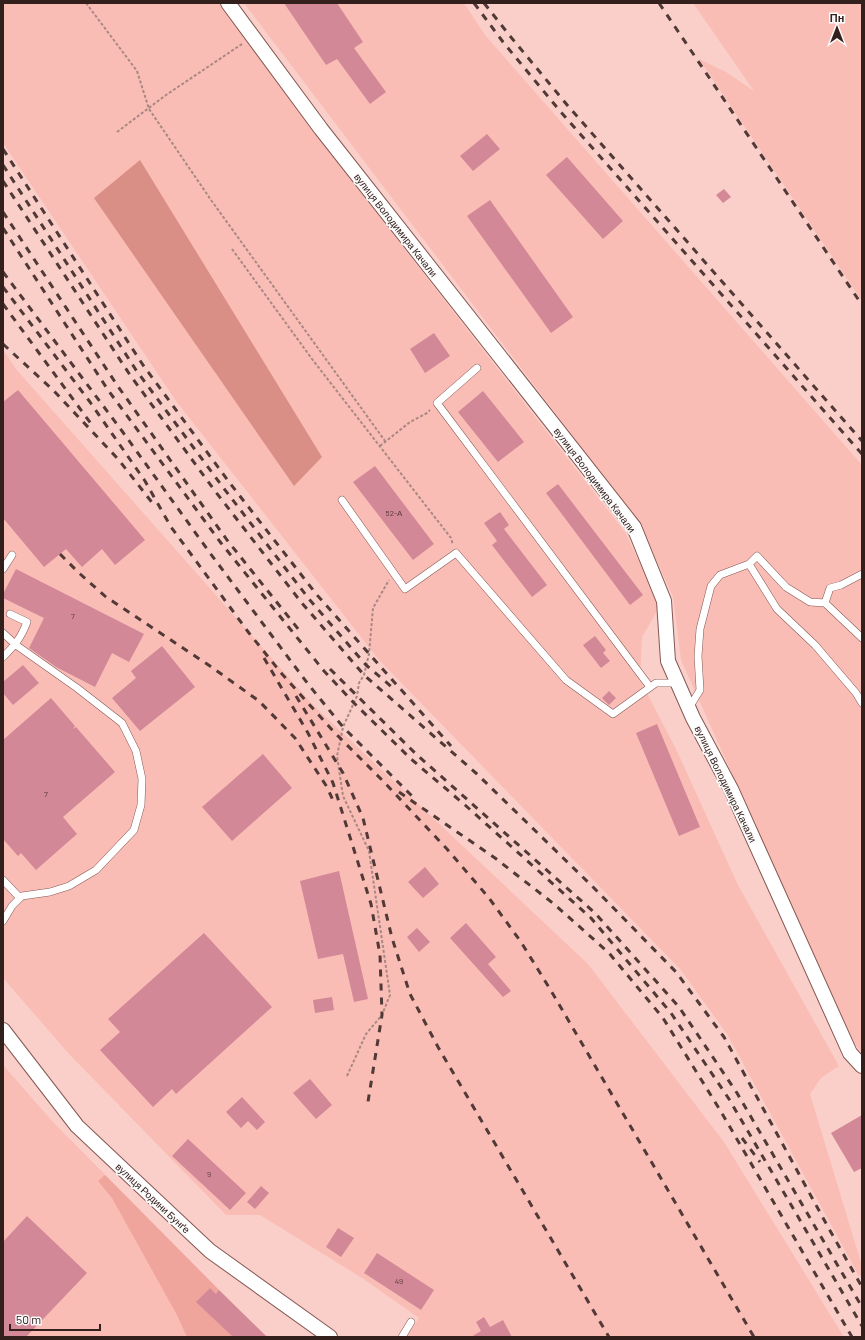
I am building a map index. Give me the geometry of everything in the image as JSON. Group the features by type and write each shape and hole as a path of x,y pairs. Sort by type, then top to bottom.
{"street":[{"name":"вулиця Володимира Качали","path":"228,3 321,129 634,527 664,601 668,661 689,708 731,789 850,1053 862,1066"},
{"name":"вулиця Родини Бунґе","path":"3,1030 77,1126 129,1175 210,1251 330,1337"}],"lane":[{"path":"477,368 437,403 650,687"},
{"path":"342,500 405,589 456,553 566,680 613,714 656,683 678,683"},
{"path":"3,569 12,555"},
{"path":"689,708 700,690 698,656 700,630 712,586 720,575 749,564 757,556 786,587 810,602 825,603 862,638"},
{"path":"749,564 777,609 815,645 856,693 862,703"},
{"path":"825,603 830,588 841,585 862,574"},
{"path":"3,657 16,645 27,622 10,614"},
{"path":"3,633 16,645 77,688 122,723 136,751 142,779 141,805 134,830 96,870 69,886 50,892 22,896 12,906 3,920"},
{"path":"3,880 20,898"},
{"path":"402,1337 411,1322"}],"path":[{"path":"86,3 137,71 149,109 211,200 385,441"},
{"path":"117,132 166,95 253,36"},
{"path":"232,249 312,359 451,538 456,553"},
{"path":"380,446 410,422 427,413 437,403"},
{"path":"346,1076 366,1034 382,1015 390,995 369,851 343,796 337,756 343,727 358,696 359,683 364,675 369,654 373,608 393,572"}],"shaded area":[{"path":"3,3 219,3 314,133 625,532 660,606 642,637 640,680 676,749 738,885 839,1066 821,1078 810,1094 862,1266 862,1275 859,1276 727,1034 680,969 379,660 176,401 3,143"},
{"path":"244,3 464,3 485,35 862,465 862,1053 851,1039 681,660 673,597 641,526"},
{"path":"693,3 862,3 862,301 699,59 726,72 754,91"},
{"path":"140,160 322,457 294,486 94,198"},
{"path":"3,350 16,369 314,706 588,964 724,1142 844,1337 406,1337 419,1318 362,1278 260,1215 226,1215 69,1054 3,978"},
{"path":"3,1065 53,1122 220,1291 264,1334 271,1337 3,1337"},
{"path":"105,1175 220,1291 216,1294 210,1288 197,1302 233,1337 187,1337 177,1315 112,1198 98,1181"}],"building":[{"path":"284,3 337,3 363,42 354,48 386,92 370,104 337,59 326,65"},
{"path":"487,134 500,149 473,171 460,156"},
{"path":"567,157 623,221 603,239 546,175"},
{"path":"724,189 731,197 723,203 716,195"},
{"path":"490,200 573,317 551,333 467,216"},
{"path":"434,333 450,356 425,373 410,349"},
{"path":"18,390 145,540 115,565 102,549 82,567 66,549 44,567 3,518 3,402"},
{"path":"483,391 524,442 498,462 458,412"},
{"path":"375,466 434,544 413,560 353,482"},
{"path":"558,484 643,595 630,605 546,493"},
{"path":"500,512 509,525 504,529 547,585 532,597 492,545 497,541 484,523"},
{"path":"16,569 144,634 129,662 112,653 95,687 56,667 29,648 44,618 3,598 3,594"},
{"path":"595,636 606,650 603,653 610,661 601,668 583,645"},
{"path":"162,646 195,687 140,731 112,698 136,678 131,671"},
{"path":"23,665 39,683 13,705 3,693 3,682"},
{"path":"609,691 616,698 609,705 602,698"},
{"path":"51,698 75,726 73,729 76,727 115,772 63,817 77,834 36,870 21,853 18,856 3,839 3,740"},
{"path":"657,724 700,827 679,836 636,733"},
{"path":"263,754 292,788 232,841 202,807"},
{"path":"425,867 439,884 423,898 408,882"},
{"path":"339,871 368,999 354,1002 343,954 318,959 300,881"},
{"path":"466,923 496,957 488,964 511,991 503,997 450,938"},
{"path":"417,928 430,942 419,952 407,937"},
{"path":"204,933 272,1007 176,1094 172,1089 153,1107 100,1050 120,1032 108,1019"},
{"path":"332,997 334,1010 315,1013 313,1000"},
{"path":"310,1079 332,1105 316,1119 293,1093"},
{"path":"242,1097 265,1122 257,1130 248,1121 241,1128 226,1112"},
{"path":"862,1115 862,1168 854,1172 831,1133"},
{"path":"188,1139 246,1193 230,1210 172,1156"},
{"path":"261,1186 269,1193 255,1209 247,1202"},
{"path":"27,1216 87,1273 26,1337 3,1337 3,1242"},
{"path":"338,1228 354,1238 341,1257 326,1247"},
{"path":"377,1253 434,1290 421,1310 364,1273"},
{"path":"210,1288 216,1294 219,1290 267,1337 233,1337 196,1302"},
{"path":"484,1317 490,1327 503,1320 512,1337 471,1337 481,1331 476,1322"}],"railway":[{"path":"474,3 503,42 560,111 862,454"},
{"path":"484,3 568,106 862,441"},
{"path":"659,3 862,305"},
{"path":"3,149 143,365 229,482 317,595 451,746"},
{"path":"3,165 136,370 222,486 309,599 366,665 393,688"},
{"path":"3,181 130,375 215,491 301,602 364,675 477,774 593,887 676,972 724,1037 862,1287"},
{"path":"3,212 117,385 227,540 299,630"},
{"path":"3,228 108,390 221,543 324,671 411,759 465,805 591,918 671,1013 729,1099 862,1326"},
{"path":"3,272 308,684 343,727 415,799"},
{"path":"3,287 90,402 145,481 171,527 249,633 282,674 334,732 384,782 447,849 489,898 521,942 754,1337"},
{"path":"3,304 92,425"},
{"path":"3,344 54,391 118,459 154,505"},
{"path":"60,554 106,597 210,666 259,701 295,738 327,787 335,805"},
{"path":"264,658 308,733 333,783 371,904 380,955 382,1015 367,1108"},
{"path":"330,669 416,754 595,913 679,1007 737,1093 862,1307"},
{"path":"296,696 343,773 363,818 392,938 410,994 438,1047 609,1337"},
{"path":"399,792 495,858 554,904 609,953 663,1018 720,1110 852,1337"},
{"path":"742,1138 760,1162"}]}
